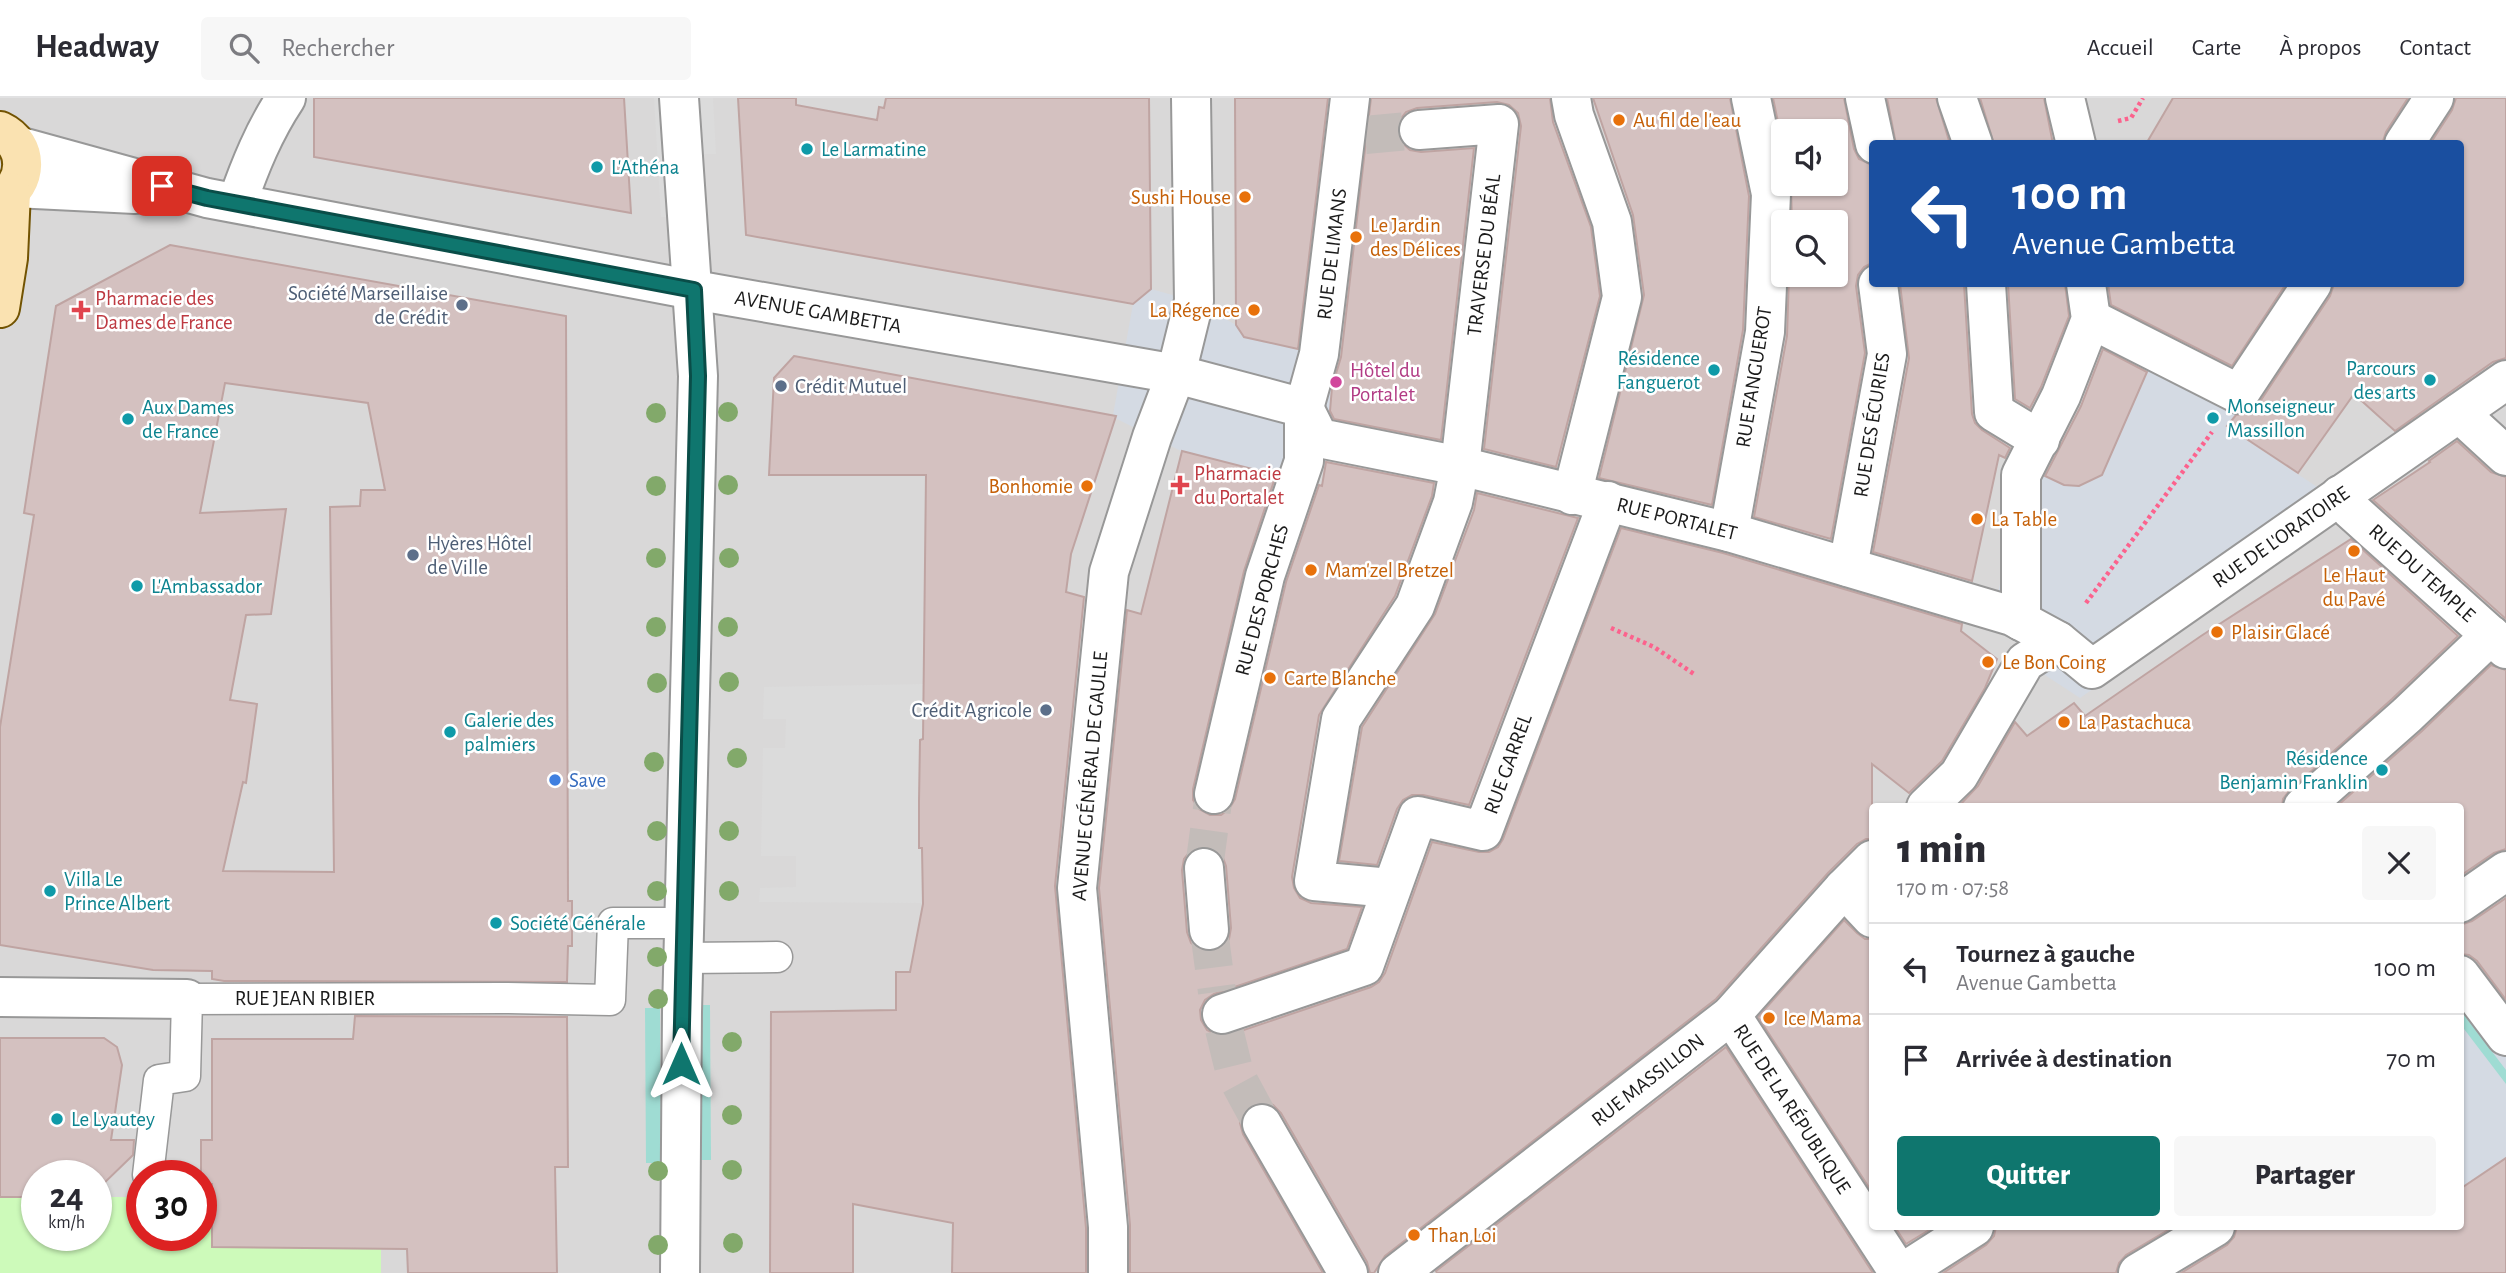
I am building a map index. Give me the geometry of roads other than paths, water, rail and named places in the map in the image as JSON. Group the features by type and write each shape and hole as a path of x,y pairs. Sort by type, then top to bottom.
{"main road":[{"path":"0,308 8,258 8,193 20,179 23,168 22,156 6,134"}],"street":[{"path":"222,201 253,156 271,120 286,98"},
{"path":"679,98 698,376 684,941 680,1273"},
{"name":"AVENUE GÉNÉRAL DE GAULLE","path":"1108,1273 1108,1227 1077,888 1109,572 1152,437 1176,374 1194,302 1191,98"},
{"name":"RUE DE LIMANS","path":"1304,408 1319,354 1356,135 1350,98"},
{"name":"RUE FANGUEROT","path":"1729,532 1766,318 1771,194 1751,98"},
{"path":"1865,98 1874,140"},
{"path":"1957,98 1972,140"},
{"path":"2065,98 2075,140"},
{"path":"2407,140 2434,98"},
{"name":"RUE GARREL","path":"1221,1012 1364,966 1418,816 1483,831 1566,608 1590,498 1622,297 1612,222 1572,106"},
{"name":"TRAVERSE DU BÉAL","path":"1419,130 1499,124 1460,466"},
{"name":"AVENUE GAMBETTA","path":"6,134 222,201 694,290 1176,374 1304,408"},
{"name":"AVENUE GAMBETTA","path":"8,193 222,201"},
{"name":"RUE DES ÉCURIES","path":"1848,567 1887,354 1878,287"},
{"path":"1986,287 1994,412 2040,440"},
{"path":"2021,621 2021,475 2040,440 2088,301 2239,394 2310,287"},
{"name":"RUE DE L'ORATOIRE","path":"2058,641 2092,669 2506,380"},
{"name":"RUE PORTALET","path":"1304,408 1319,438 1460,466 1729,532 2012,615 2058,641"},
{"name":"RUE DES PORCHES","path":"1214,794 1265,576 1304,461 1304,408"},
{"path":"2459,413 2506,456"},
{"path":"1390,888 1314,881 1341,719 1415,606 1453,502 1460,466"},
{"name":"RUE DU TEMPLE","path":"2340,495 2350,509 2498,642"},
{"path":"1930,803 1959,775 2025,662 2058,641"},
{"path":"2308,803 2407,715 2498,642"},
{"name":"RUE MASSILLON","path":"1398,1273 1731,1015 1869,863"},
{"path":"1205,868 1209,930"},
{"path":"2464,900 2506,871"},
{"path":"1844,888 1869,915"},
{"path":"2464,980 2506,1036"},
{"name":"RUE JEAN RIBIER","path":"0,997 187,999"},
{"name":"RUE DE LA RÉPUBLIQUE","path":"1731,1015 1869,1226"},
{"path":"1262,1124 1348,1273"},
{"name":"RUE DE LA RÉPUBLIQUE","path":"1872,1230 1900,1273"},
{"path":"1900,1273 1969,1230"},
{"path":"2138,1273 2211,1230"}],"lane":[{"name":"RUE JEAN RIBIER","path":"187,999 611,1000 613,923 684,941"},
{"path":"684,941 777,957"},
{"path":"150,1160 159,1080 185,1076 187,999"}],"water":[{"path":"696,1005 710,1005 711,1160 697,1160"},
{"path":"645,1008 660,1008 661,1163 646,1163"},
{"path":"2464,1015 2506,1070 2506,1084 2464,1029"}],"tunnel":[{"path":"1365,135 1419,130"},
{"path":"1204,868 1214,794"},
{"path":"1209,930 1217,992"},
{"path":"1224,1029 1235,1074 1262,1124"}],"place":[{"name":"Au fil de l'eau","path":"1619,120"},
{"name":"Le Larmatine","path":"807,149"},
{"name":"L'Athéna","path":"597,167"},
{"name":"Sushi House","path":"1245,197"},
{"name":"Le Jardin des Délices","path":"1356,237"},
{"name":"Société Marseillaise de Crédit","path":"462,305"},
{"name":"Pharmacie des Dames de France","path":"81,310"},
{"name":"La Régence","path":"1254,310"},
{"name":"Résidence Fanguerot","path":"1714,370"},
{"name":"Parcours des arts","path":"2430,380"},
{"name":"Hôtel du Portalet","path":"1336,382"},
{"name":"Crédit Mutuel","path":"781,386"},
{"name":"Monseigneur Massillon","path":"2213,418"},
{"name":"Aux Dames de France","path":"128,419"},
{"name":"Pharmacie du Portalet","path":"1180,485"},
{"name":"Bonhomie","path":"1087,486"},
{"name":"La Table","path":"1977,519"},
{"name":"Le Haut du Pavé","path":"2354,551"},
{"name":"Hyères Hôtel de Ville","path":"413,555"},
{"name":"Mam'zel Bretzel","path":"1311,570"},
{"name":"L'Ambassador","path":"137,586"},
{"name":"Plaisir Glacé","path":"2217,632"},
{"name":"Le Bon Coing","path":"1988,662"},
{"name":"Carte Blanche","path":"1270,678"},
{"name":"Crédit Agricole","path":"1046,710"},
{"name":"La Pastachuca","path":"2064,722"},
{"name":"Galerie des palmiers","path":"450,732"},
{"name":"Résidence Benjamin Franklin","path":"2382,770"},
{"name":"Save","path":"555,780"},
{"name":"Villa Le Prince Albert","path":"50,891"},
{"name":"Société Générale","path":"496,923"},
{"name":"Ice Mama","path":"1769,1018"},
{"name":"Le Lyautey","path":"57,1119"},
{"name":"Than Loi","path":"1414,1235"}]}
